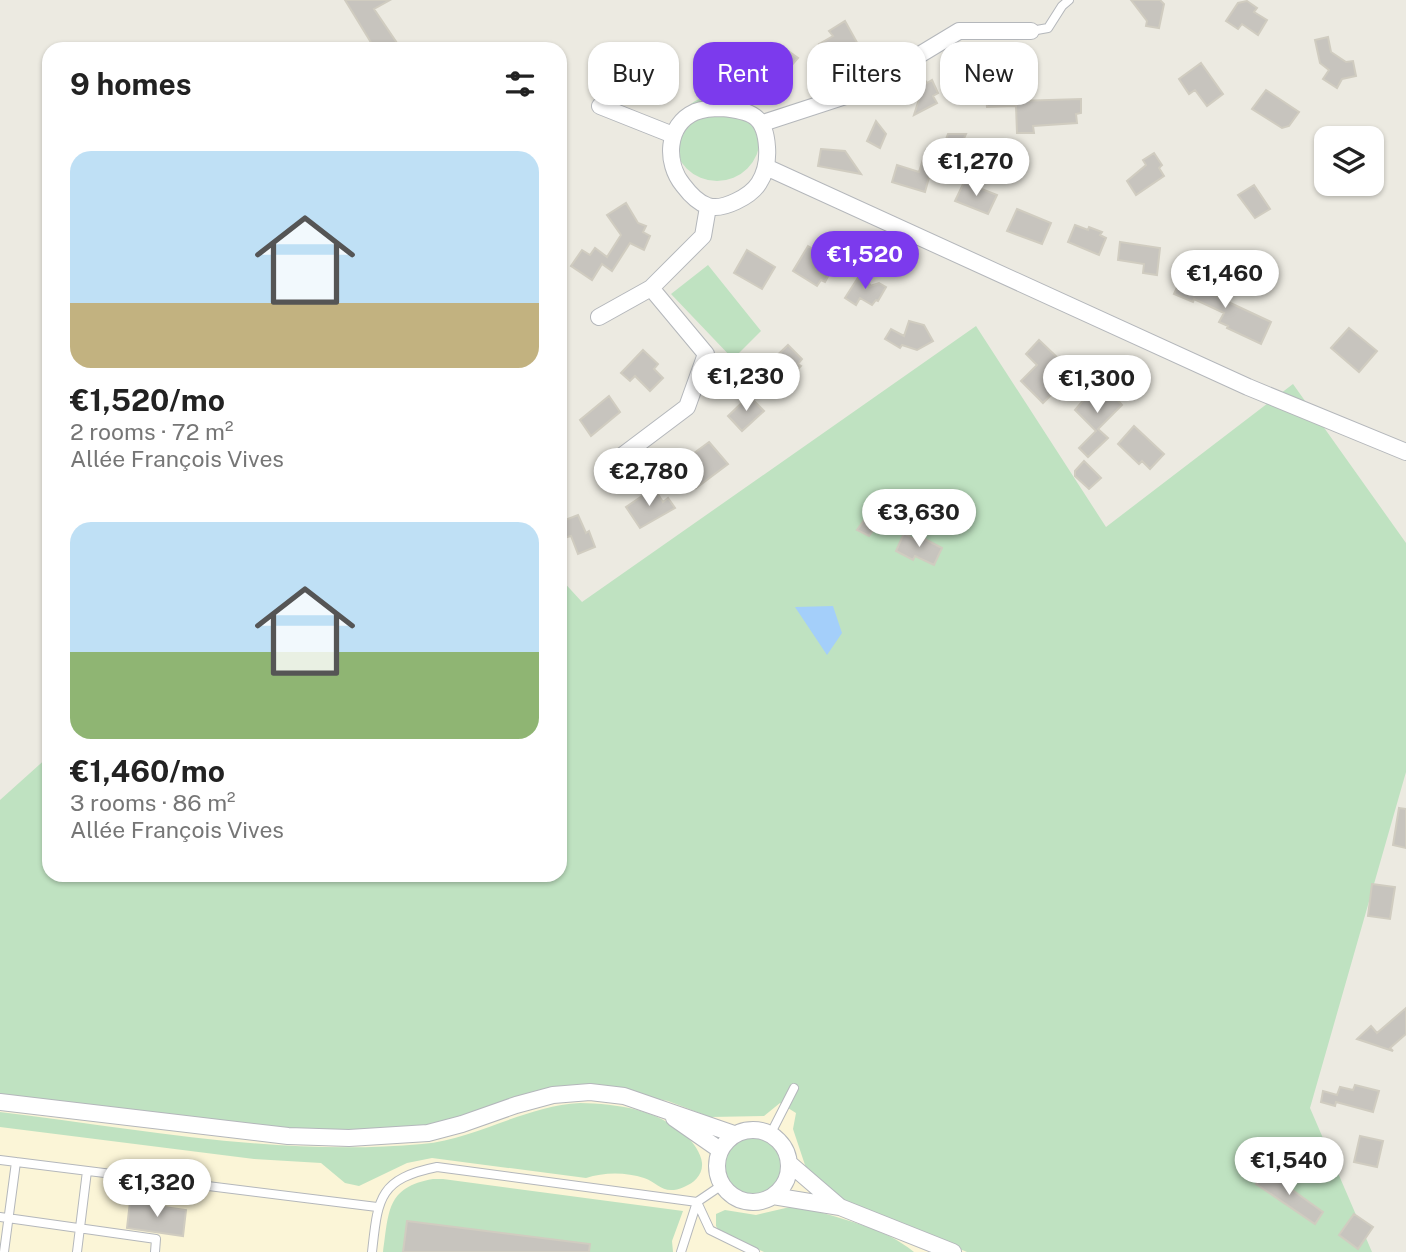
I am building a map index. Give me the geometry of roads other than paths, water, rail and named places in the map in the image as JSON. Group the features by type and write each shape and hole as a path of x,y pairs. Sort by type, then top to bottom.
{"street":[{"path":"763,123 858,92 959,31 1031,31"},
{"path":"600,106 673,135"},
{"path":"707,109 736,109 751,114 763,123 766,134 766,167 758,185 746,195 726,205 708,207 691,195 679,181 670,154 673,135 688,117 707,109"},
{"path":"766,167 1248,387 1406,452"},
{"path":"599,317 651,288 703,236 708,207"},
{"path":"614,462 687,407 706,354 651,288"},
{"path":"0,1102 288,1136 349,1138 428,1133 553,1095 590,1092 624,1096 734,1134"},
{"path":"658,1107 720,1150"},
{"path":"746,1129 771,1133 787,1152 790,1164 783,1188 763,1201 740,1200 722,1185 717,1167 720,1150 734,1134 746,1129"},
{"path":"790,1164 840,1207"},
{"path":"774,1196 840,1207 953,1252"}],"lane":[{"path":"1031,31 1048,28 1062,5 1069,0"},
{"path":"771,1133 794,1088"},
{"path":"0,1160 377,1207"},
{"path":"4,1252 4,1218 16,1161"},
{"path":"372,1252 377,1207 388,1188 414,1172 437,1167 697,1202"},
{"path":"77,1252 87,1171"},
{"path":"681,1252 697,1202 722,1185"},
{"path":"697,1202 710,1230 755,1252"},
{"path":"4,1218 156,1239 155,1252"}],"water":[{"path":"833,606 842,633 827,655 795,607"}]}
